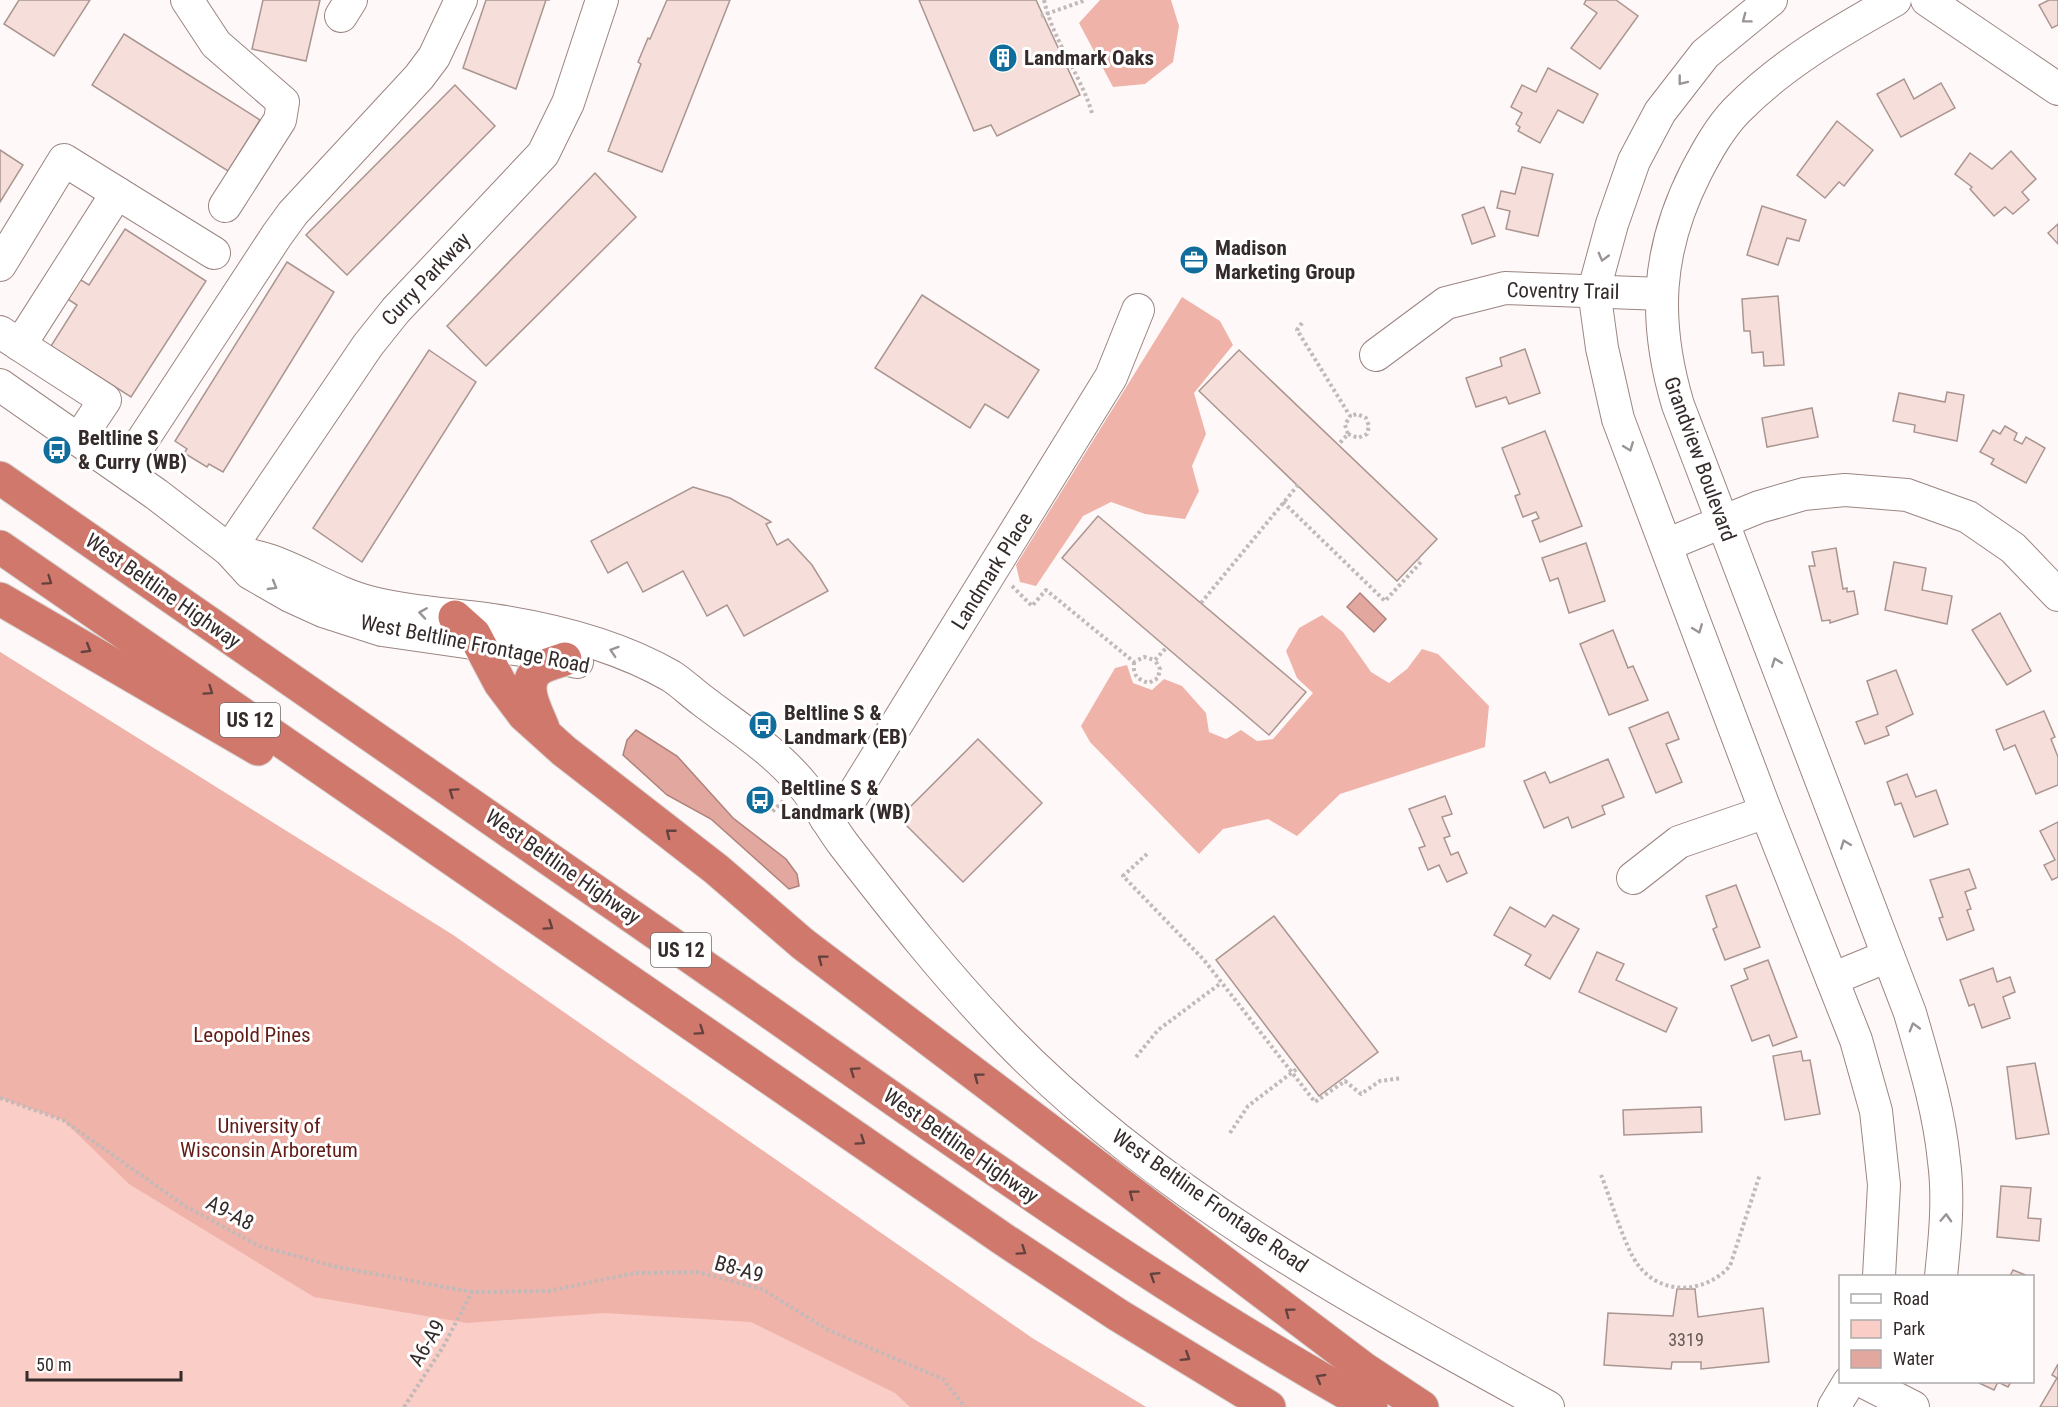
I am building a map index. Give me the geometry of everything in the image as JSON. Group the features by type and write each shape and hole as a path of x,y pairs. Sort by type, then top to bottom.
{"highway":[{"name":"West Beltline Highway","path":"0,478 603,895 985,1164 1131,1262 1371,1407"},
{"name":"US 12","path":"0,547 1003,1239 1118,1315 1269,1407"},
{"path":"0,599 501,893"},
{"path":"455,617 481,644 500,683 524,715 564,751 716,869 803,944 1353,1360 1422,1407"},
{"path":"545,733 529,691 538,670 565,658"}],"street":[{"path":"187,0 216,44 283,102 280,120 225,206"},
{"path":"123,470 293,213 419,77 434,57 460,0"},
{"name":"Curry Parkway","path":"229,550 368,345 396,310 543,154 568,103 602,0"},
{"path":"1772,0 1705,54 1660,112 1634,160 1612,224 1594,290 1602,348 1618,419 1856,1040 1876,1111 1884,1185 1879,1275"},
{"name":"Grandview Boulevard","path":"1895,0 1817,44 1765,84 1734,113 1710,146 1684,197 1665,261 1662,294 1665,363 1678,405 1910,1013 1933,1094 1943,1150 1946,1215 1941,1275"},
{"path":"1927,0 2058,89"},
{"path":"0,265 64,160 214,253"},
{"path":"79,440 105,400 10,338 117,193"},
{"name":"Coventry Trail","path":"1376,355 1446,303 1505,288 1662,294"},
{"name":"Landmark Place","path":"826,819 854,795 999,560 1111,377 1138,310"},
{"name":"West Beltline Frontage Road","path":"0,385 123,470 229,550 250,573 323,611 382,630 565,658 597,667 669,695 700,700"},
{"path":"1666,544 1759,507 1804,494 1845,490 1907,495 1968,517 2013,548 2058,595"},
{"name":"West Beltline Frontage Road","path":"229,550 270,561 310,581 367,602 414,612 493,620 555,632 621,653 674,678 771,754 801,783 842,842 957,983 1012,1044 1106,1130 1168,1178 1245,1231 1385,1316 1548,1407"},
{"path":"1633,878 1679,842 1767,812"},
{"path":"1832,979 1888,956"},
{"path":"1834,1407 1848,1383"},
{"path":"1867,1383 1910,1400"}],"path":[{"path":"1044,0 1047,14 1065,55 1085,90 1092,112"},
{"path":"1041,16 1086,0"},
{"path":"1302,323 1298,330 1350,416"},
{"path":"1357,414 1366,418 1369,426 1366,434 1358,438 1348,434 1345,425 1350,416 1357,414"},
{"path":"1338,445 1348,434"},
{"path":"1201,603 1298,485"},
{"path":"1283,502 1385,601 1421,562 1418,559"},
{"path":"999,560 1012,571 1012,589 1032,606 1046,590 1134,662"},
{"path":"1155,660 1167,647"},
{"path":"1144,657 1155,660 1160,669 1158,678 1149,683 1138,680 1133,672 1134,662 1144,657"},
{"path":"1147,854 1123,876 1204,960 1315,1102 1345,1081 1361,1094 1380,1082 1402,1078"},
{"path":"1136,1057 1158,1030 1221,982"},
{"path":"1230,1133 1248,1106 1298,1068"},
{"name":"A9-A8","path":"0,1098 63,1120 185,1206 259,1246 337,1267 472,1292"},
{"path":"1601,1174 1638,1265 1668,1287 1686,1289 1704,1285 1721,1276 1730,1266 1760,1174"},
{"name":"B8-A9","path":"472,1292 549,1291 636,1273 698,1272 762,1289 828,1330 943,1379 965,1407"},
{"name":"A6-A9","path":"404,1407 443,1347 472,1292"}],"green space":[{"path":"1100,0 1171,0 1179,26 1173,62 1145,84 1113,87 1079,23"},
{"path":"1182,297 1220,321 1233,345 1194,393 1206,434 1192,466 1199,491 1185,519 1145,514 1111,502 1083,516 1036,586 1020,582 1016,565"},
{"path":"1322,615 1343,632 1371,672 1389,683 1407,669 1422,649 1438,654 1489,706 1485,747 1340,794 1297,836 1268,819 1223,829 1199,854 1090,742 1081,726 1115,668 1127,665 1133,683 1152,690 1164,679 1182,686 1206,713 1209,732 1226,739 1241,730 1257,741 1273,739 1313,693 1297,678 1286,651 1299,628"},
{"name":"Leopold Pines","path":"0,652 453,935 1032,1338 1146,1407 0,1407"},
{"name":"Leopold Pines","path":"0,652 453,935 1032,1338 1146,1407 910,1407 895,1393 751,1322 604,1313 467,1323 314,1297 129,1184 63,1120 0,1098"}],"water":[{"path":"1360,593 1386,619 1374,632 1347,607"},
{"path":"636,730 677,756 733,818 786,859 797,874 799,886 789,889 711,819 667,795 623,755 627,740"}],"building":[{"path":"19,0 90,0 54,56 4,24"},
{"path":"263,0 320,0 306,61 252,49"},
{"path":"486,0 546,0 516,89 463,68"},
{"path":"667,0 730,0 662,172 608,151 641,64 638,62"},
{"name":"Landmark Oaks","path":"919,0 1036,0 1080,95 997,136 991,125 974,131"},
{"path":"1586,0 1616,0 1638,16 1600,69 1571,48 1597,13 1584,4"},
{"path":"2049,0 2058,0 2058,25 2052,28 2039,5"},
{"path":"124,34 260,120 228,171 92,85"},
{"path":"1548,68 1598,94 1583,123 1558,110 1540,143 1518,131 1520,127 1516,124 1522,113 1511,107 1522,85 1536,92"},
{"path":"1904,79 1914,99 1941,83 1955,108 1901,137 1877,94"},
{"path":"455,85 495,126 347,275 306,235"},
{"path":"1837,121 1873,150 1844,186 1839,182 1825,198 1797,175"},
{"path":"0,150 23,165 0,202"},
{"path":"2011,151 2036,179 2022,192 2029,200 2013,214 2005,207 1994,216 1970,189 1972,187 1955,174 1970,153 1992,169"},
{"path":"1522,167 1553,174 1538,236 1506,229 1510,211 1497,208 1501,191 1515,194"},
{"path":"595,173 636,217 486,366 447,326"},
{"path":"1762,206 1806,220 1799,241 1787,238 1778,265 1747,255"},
{"path":"1484,207 1495,236 1472,244 1462,215"},
{"path":"2058,224 2058,244 2048,233"},
{"path":"125,229 206,281 131,397 51,346 77,305 63,296 76,277 89,285"},
{"path":"287,262 334,292 223,472 209,464 207,467 184,453 187,449 175,441"},
{"path":"922,295 1039,370 1008,418 985,404 970,428 875,368"},
{"path":"1778,296 1784,365 1764,366 1763,352 1752,353 1750,331 1744,331 1742,299"},
{"path":"1525,349 1540,393 1509,404 1506,397 1476,407 1466,378 1502,366 1500,358"},
{"path":"429,350 476,382 362,562 313,528"},
{"path":"1239,350 1437,539 1397,581 1199,391"},
{"path":"1947,392 1964,395 1957,441 1914,432 1915,425 1893,421 1899,393 1945,402"},
{"path":"1812,408 1818,437 1767,447 1762,418"},
{"path":"2005,426 2017,433 2014,440 2022,444 2026,437 2045,448 2026,483 1991,464 1994,459 1980,452 1993,430 2000,434"},
{"path":"1545,431 1582,526 1540,542 1532,521 1539,518 1536,512 1523,517 1515,496 1520,494 1502,448"},
{"path":"693,487 730,498 771,522 766,524 777,545 788,539 812,565 828,591 744,636 727,605 707,616 683,571 643,592 627,562 608,573 591,541"},
{"path":"1098,516 1306,692 1269,735 1062,558"},
{"path":"1586,543 1605,601 1569,613 1558,578 1550,581 1542,558"},
{"path":"1836,548 1843,589 1847,588 1847,592 1854,591 1858,614 1830,623 1830,620 1822,621 1809,566 1815,566 1812,552"},
{"path":"1894,562 1926,568 1922,590 1952,596 1947,624 1885,610"},
{"path":"2000,613 2031,671 2007,685 1972,630"},
{"path":"1613,630 1628,668 1633,666 1648,700 1609,715 1580,644"},
{"path":"1896,670 1913,714 1886,727 1889,735 1865,744 1856,722 1878,714 1867,681"},
{"path":"2044,711 2055,737 2051,739 2058,757 2058,785 2036,794 2015,745 2004,750 1996,730"},
{"path":"1668,712 1679,739 1666,744 1682,782 1656,793 1629,728"},
{"path":"978,739 1042,803 963,882 899,818"},
{"path":"1608,759 1624,797 1602,806 1605,814 1572,828 1568,817 1544,828 1524,781 1545,772 1550,783"},
{"path":"1907,774 1916,797 1936,790 1948,824 1914,837 1901,803 1895,805 1887,782"},
{"path":"1445,796 1452,814 1442,817 1450,836 1444,838 1451,855 1458,852 1467,873 1447,882 1439,865 1428,870 1419,848 1425,846 1409,809"},
{"path":"2058,822 2058,877 2052,880 2044,865 2055,860 2040,831"},
{"path":"1969,869 1976,888 1965,892 1971,909 1967,910 1974,930 1947,940 1939,918 1943,917 1930,880"},
{"path":"1736,885 1760,947 1725,960 1713,929 1717,927 1706,896"},
{"path":"1510,907 1545,927 1553,915 1579,929 1550,979 1525,965 1531,955 1494,935"},
{"path":"1274,916 1378,1052 1319,1096 1216,960"},
{"path":"1597,952 1624,964 1616,980 1677,1008 1666,1032 1579,992"},
{"path":"1768,960 1797,1037 1773,1046 1769,1035 1752,1041 1731,986 1748,979 1744,969"},
{"path":"1993,968 1997,982 2010,977 2015,992 2003,997 2010,1018 1982,1028 1974,1004 1969,1006 1960,980"},
{"path":"1801,1051 1803,1061 1810,1060 1820,1114 1785,1120 1773,1056"},
{"path":"2035,1063 2049,1134 2016,1139 2007,1067"},
{"path":"1701,1107 1702,1132 1624,1135 1623,1110"},
{"path":"2001,1186 2031,1188 2028,1218 2041,1219 2039,1241 1997,1237"},
{"path":"2013,1270 2026,1275 2010,1275"},
{"path":"1677,1289 1695,1289 1698,1317 1763,1308 1769,1362 1701,1369 1701,1362 1672,1362 1671,1369 1604,1365 1608,1313 1673,1316"},
{"path":"2058,1364 2058,1407 2040,1407 2057,1378 2052,1375"},
{"path":"1979,1383 1998,1383 1994,1390"}],"place":[{"name":"Landmark Oaks","path":"1003,58"},
{"name":"Madison Marketing Group","path":"1194,260"},
{"name":"Beltline S & Curry (WB)","path":"57,450"},
{"name":"Beltline S & Landmark (EB)","path":"763,725"},
{"name":"Beltline S & Landmark (WB)","path":"760,800"}],"park label":[{"name":"University of Wisconsin Arboretum","path":"269,1138"}]}
